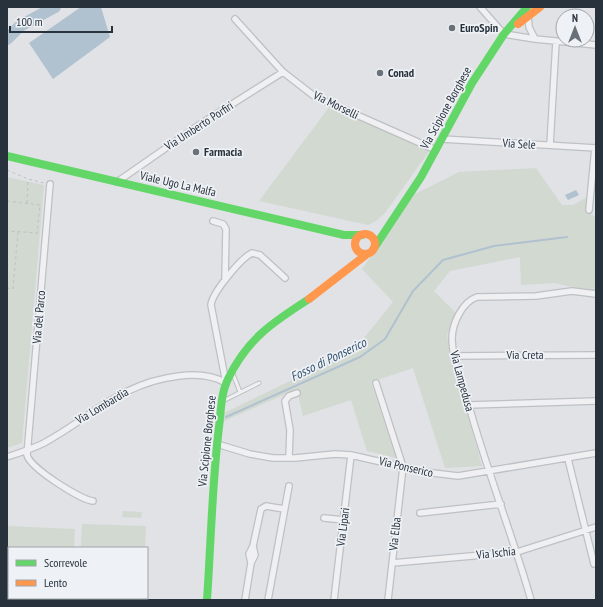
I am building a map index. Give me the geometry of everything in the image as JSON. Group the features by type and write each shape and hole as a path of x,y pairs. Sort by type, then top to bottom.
{"main road":[{"name":"Via Scipione Borghese","path":"374,248 388,223 421,177 467,91 504,34 527,7"},
{"path":"504,34 540,7"},
{"name":"Viale Ugo La Malfa","path":"7,156 344,234 365,235"},
{"name":"Via Scipione Borghese","path":"365,235 388,223"},
{"path":"344,234 356,249 367,254 374,248 374,241 365,235 356,240 356,249"},
{"name":"Via Scipione Borghese","path":"348,268 356,249"},
{"name":"Via Scipione Borghese","path":"207,600 217,444 222,402 226,384 247,348 271,322 315,295 367,254"}],"street":[{"path":"480,7 504,34 555,42"},
{"path":"528,16 530,27 535,39"},
{"name":"Via Morselli","path":"235,19 283,72 314,96 436,150"},
{"path":"550,146 556,48"},
{"name":"Via Umberto Porfiri","path":"116,182 199,125 283,72"},
{"name":"Via Sele","path":"442,139 596,148"},
{"path":"589,210 596,148"},
{"name":"Via del Parco","path":"28,450 50,184"},
{"path":"213,221 223,224 226,229 225,280"},
{"path":"226,384 211,305 214,295 225,280 248,256 253,253 260,255 285,278"},
{"name":"Via Lampedusa","path":"531,600 517,552 468,405 455,356 452,338 454,328 462,310 473,299 540,295 572,291 596,294"},
{"name":"Via Creta","path":"455,356 596,355"},
{"name":"Via Lombardia","path":"7,457 46,442 115,397 146,383 165,378 193,375 210,377 226,384"},
{"path":"376,383 403,467"},
{"path":"289,458 290,430 285,404 289,396 297,393"},
{"path":"468,405 596,401"},
{"name":"Via Ponserico","path":"217,444 258,456 289,458 335,454 351,455 452,476 596,454"},
{"path":"28,450 29,460 36,468 82,498 93,501"},
{"name":"Via Lipari","path":"334,600 351,455"},
{"path":"568,459 594,564"},
{"name":"Via Elba","path":"388,600 403,467"},
{"path":"268,600 289,486"},
{"path":"420,513 501,504"},
{"path":"245,600 251,563 249,553 253,546 261,509 266,506 284,509"},
{"path":"324,518 344,520"},
{"name":"Via Ischia","path":"392,563 517,552 596,527"}],"lane":[{"path":"232,372 240,392"},
{"path":"222,402 259,383"}],"path":[{"path":"7,170 28,179 50,184"},
{"path":"27,203 28,179"},
{"path":"7,201 40,205 37,233 7,231"},
{"path":"7,288 13,289 18,232"}],"shaded area":[{"path":"330,106 430,150 385,213 376,221 368,225 259,201"},
{"path":"536,168 562,205 573,205 589,196 586,212 596,217 596,292 554,283 521,285 520,257 450,271 434,291 456,313 447,334 449,349 482,466 445,468 413,368 371,382 396,458 367,451 351,400 303,416 297,389 222,422 224,413 337,358 364,338 393,302 362,269 415,194 459,172"},
{"path":"7,177 44,185 22,443 7,448"},
{"path":"123,511 142,512 141,518 122,517"},
{"path":"82,524 146,526 145,547 81,547"},
{"path":"7,526 75,529 74,547 8,547 7,587"}],"water":[{"path":"81,7 101,7 110,37 53,79 29,43"},
{"path":"576,190 579,195 568,200 565,195"}],"waterway":[{"path":"7,39 20,26 55,7"},
{"name":"Fosso di Ponserico","path":"226,417 360,357 385,339 413,291 443,260 494,246 567,237"}],"traffic: fast":[{"path":"374,248 421,177 472,83 504,34 527,7"},
{"path":"7,156 344,235 362,235"},
{"path":"207,600 215,470 222,402 226,384 235,365 252,342 273,324 309,299"}],"traffic: slow":[{"path":"518,24 540,7"},
{"path":"365,234 372,237 375,244 372,251 365,254 358,251 355,244 358,237 365,234"},
{"path":"309,299 367,254"}],"place":[{"name":"EuroSpin","path":"452,28"},
{"name":"Conad","path":"380,73"},
{"name":"Farmacia","path":"196,152"}]}
